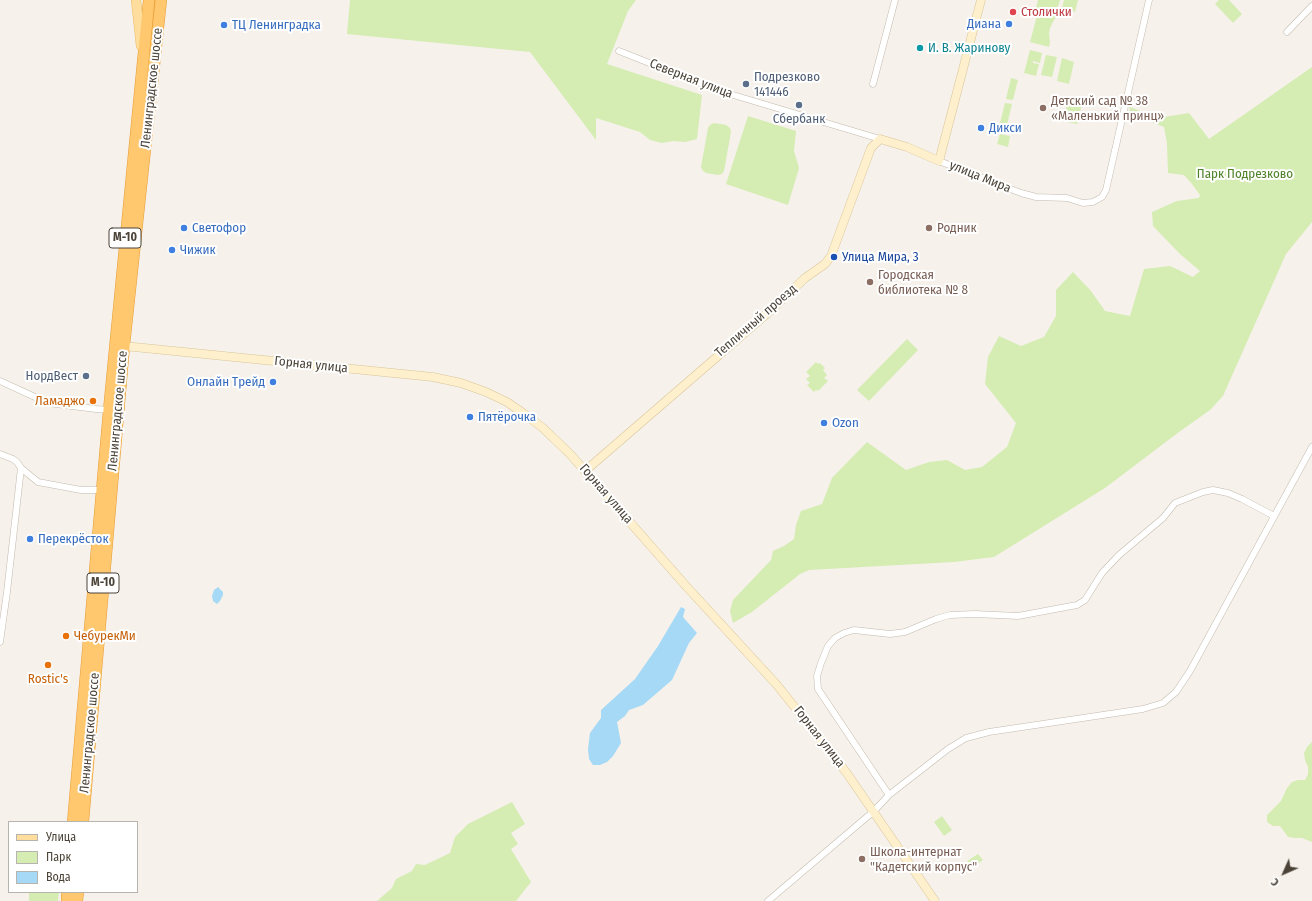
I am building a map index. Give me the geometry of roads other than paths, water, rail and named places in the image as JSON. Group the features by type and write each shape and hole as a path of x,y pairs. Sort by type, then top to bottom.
{"highway":[{"name":"Ленинградское шоссе","path":"73,821 109,410 149,0"},
{"name":"Ленинградское шоссе","path":"83,821 124,346 161,0"}],"main road":[{"path":"136,0 143,64"}],"street":[{"path":"874,84 895,0"},
{"path":"939,161 981,0"},
{"name":"улица Мира","path":"880,139 907,147 1020,193 1036,197 1067,198 1083,203 1093,202 1102,197 1106,190 1149,0"},
{"path":"1287,32 1312,6"},
{"name":"Северная улица","path":"619,51 720,91 880,139"},
{"name":"Тепличный проезд","path":"585,470 770,311 805,278 825,264 830,256 870,148 880,139"},
{"name":"Горная улица","path":"124,346 433,377 486,392 507,402 543,428 585,470 686,586 777,685 837,759 935,901"},
{"path":"0,381 48,403 109,410"},
{"path":"768,901 874,811 889,795 948,749 966,738 988,732 1143,709 1163,703 1176,692 1190,671 1312,447"},
{"path":"0,454 18,462 21,468 38,482 81,490 102,490"},
{"path":"0,642 21,468"},
{"path":"889,795 818,689 816,676 828,646 836,638 844,633 854,630 890,634 905,632 936,619 950,615 975,614 1018,616 1077,605 1085,600 1102,573 1119,555 1163,518 1175,503 1203,492 1213,490 1228,493 1274,516"}],"water":[{"path":"218,587 223,592 223,595 217,604 213,601 212,596 214,590"},
{"path":"681,607 685,609 683,617 697,633 689,643 672,680 643,705 629,710 625,716 617,722 621,743 613,756 607,762 600,765 593,765 589,759 588,749 590,733 601,718 601,710 635,679 658,646"}],"place":[{"name":"Столички","path":"1013,12"},
{"name":"Диана","path":"1009,24"},
{"name":"ТЦ Ленинградка","path":"224,25"},
{"name":"И. В. Жаринову","path":"920,48"},
{"name":"Подрезково 141446","path":"746,84"},
{"name":"Сбербанк","path":"799,105"},
{"name":"Детский сад № 38 «Маленький принц»","path":"1043,108"},
{"name":"Дикси","path":"981,128"},
{"name":"Светофор","path":"184,228"},
{"name":"Родник","path":"929,228"},
{"name":"Чижик","path":"172,250"},
{"name":"Улица Мира, 3","path":"834,257"},
{"name":"Городская библиотека № 8","path":"870,282"},
{"name":"НордВест","path":"86,376"},
{"name":"Онлайн Трейд","path":"273,382"},
{"name":"Ламаджо","path":"93,401"},
{"name":"Пятёрочка","path":"470,417"},
{"name":"Ozon","path":"824,423"},
{"name":"Перекрёсток","path":"30,539"},
{"name":"ЧебурекМи","path":"66,636"},
{"name":"Rostic's","path":"48,665"},
{"name":"Школа-интернат \"Кадетский корпус\"","path":"862,859"}],"park label":[{"name":"Парк Подрезково","path":"1245,174"}]}
